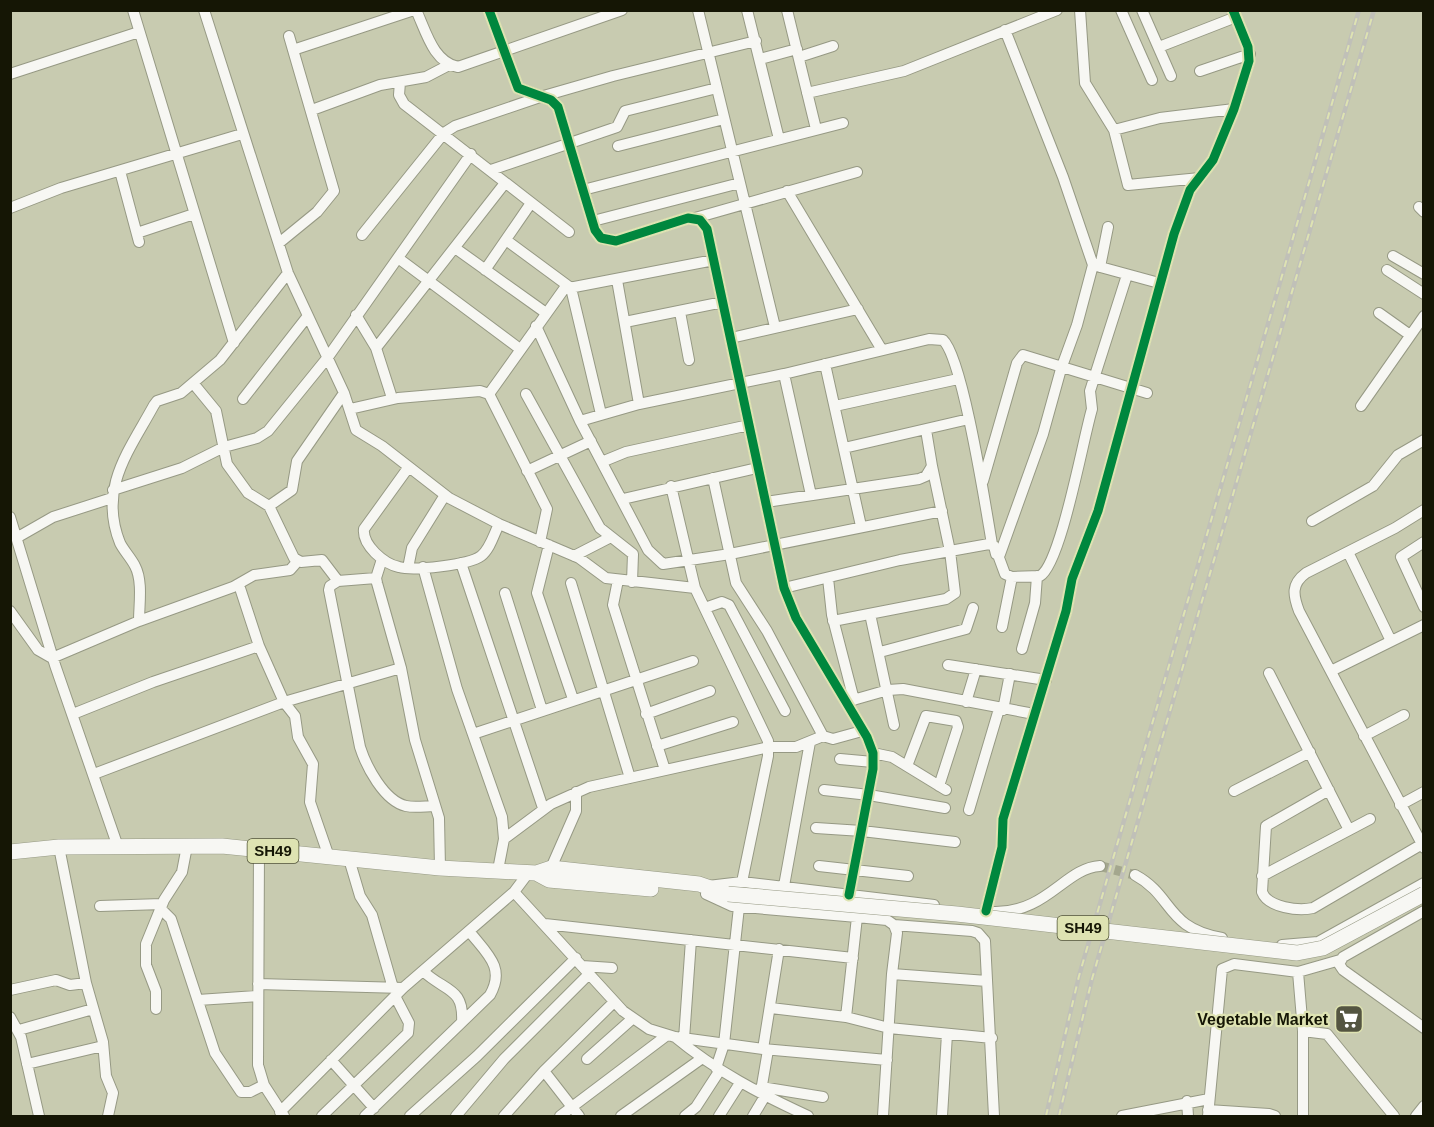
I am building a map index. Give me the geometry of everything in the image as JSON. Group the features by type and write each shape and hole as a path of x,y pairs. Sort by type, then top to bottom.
{"main road":[{"name":"SH49","path":"12,849 187,846 259,850 440,868 532,872 551,868 715,891"},
{"name":"SH49","path":"532,872 549,880 715,891 957,914 1297,953 1323,948 1424,894"}],"street":[{"path":"133,10 234,343"},
{"path":"293,51 415,10 438,56 449,65"},
{"path":"489,10 518,88 551,100 558,107 598,235 611,241 857,172"},
{"path":"312,110 380,85 426,77 449,65 465,65 622,10"},
{"path":"698,10 775,327"},
{"path":"747,10 779,139"},
{"path":"787,10 816,129"},
{"path":"807,93 904,71 1056,10"},
{"path":"1080,10 1085,83 1114,130 1128,185 1200,177"},
{"path":"1121,10 1152,80"},
{"path":"1142,10 1171,76"},
{"path":"208,12 242,134 288,273 345,393 356,430 382,446 445,495 499,524 574,556 599,575 632,582 695,588"},
{"path":"986,911 1002,847 1003,819 1066,611 1072,579 1098,512 1159,283 1188,195 1213,160 1234,109 1250,54 1234,14 1159,47"},
{"path":"1005,30 1096,266"},
{"path":"10,74 140,32"},
{"path":"279,243 317,212 334,191 289,36"},
{"path":"362,235 444,133 455,126 540,96 756,41"},
{"path":"760,59 833,46"},
{"path":"1200,71 1250,54"},
{"path":"400,82 400,100 569,232"},
{"path":"491,170 617,128 625,111 717,88"},
{"path":"1114,130 1160,118 1234,109"},
{"path":"618,146 724,119"},
{"path":"583,190 843,123"},
{"path":"10,208 61,188 242,134"},
{"path":"18,537 53,517 182,468 224,447 257,438 268,431 328,357 471,154"},
{"path":"120,171 138,237 194,214"},
{"path":"376,348 505,183"},
{"path":"593,221 740,183"},
{"path":"788,191 882,350"},
{"path":"485,270 531,203"},
{"path":"695,218 707,229 784,588 796,618 823,664 850,701"},
{"path":"998,555 1043,434 1061,369 1108,227"},
{"path":"506,240 571,288 601,414"},
{"path":"454,248 546,313"},
{"path":"1393,256 1424,273"},
{"path":"398,258 520,350"},
{"path":"489,394 559,294 571,288 714,260"},
{"path":"1096,266 1159,283"},
{"path":"1387,270 1424,294"},
{"path":"139,621 139,578 136,567 119,538 112,494 118,469 154,405 158,401 181,393 220,360 288,273"},
{"path":"580,421 639,404 784,374 929,339 942,340 951,350 969,419 992,544 1005,574 1012,577 1037,576 1045,573 1050,566 1062,535 1092,409 1090,391 1127,275"},
{"path":"617,280 639,404"},
{"path":"625,322 723,302"},
{"path":"731,338 858,309"},
{"path":"680,312 689,360"},
{"path":"1379,313 1410,335"},
{"path":"356,315 376,348 392,399"},
{"path":"243,399 307,317"},
{"path":"1361,406 1410,335 1422,323"},
{"path":"536,326 580,421 652,555 669,565 942,511"},
{"path":"981,485 1019,358 1028,356 1061,369 1147,393"},
{"path":"825,364 861,526"},
{"path":"784,374 811,495"},
{"path":"835,406 958,379"},
{"path":"193,383 214,406 225,460 244,489 269,506 297,561"},
{"path":"350,409 392,399 480,391 489,394 547,509 545,543 537,593 573,699"},
{"path":"269,506 292,490 297,461 345,393"},
{"path":"526,394 600,528 609,538 633,554 632,582"},
{"path":"844,448 969,419"},
{"path":"603,461 626,452 749,425"},
{"path":"833,621 952,596 956,587 926,430"},
{"path":"1312,521 1373,486 1398,455 1424,440"},
{"path":"527,471 591,441"},
{"path":"766,502 919,479 926,476 932,466"},
{"path":"408,468 364,529 367,544 382,559 397,567 408,568 461,563 482,555 499,524"},
{"path":"623,499 671,486 757,468"},
{"path":"713,478 736,584 767,630 823,735 833,739 862,731"},
{"path":"671,486 695,588 762,723 769,747 742,882"},
{"path":"408,568 412,548 445,495"},
{"path":"1329,790 1266,826 1262,876 1263,892 1269,901 1296,909 1313,908 1423,845 1299,611 1294,593 1295,585 1306,573 1395,528 1424,510"},
{"path":"10,517 18,537 52,658 118,847"},
{"path":"574,556 609,538"},
{"path":"1424,542 1401,557 1424,607"},
{"path":"784,588 950,551 992,544"},
{"path":"1348,552 1391,641"},
{"path":"382,559 376,578 400,668 415,740 441,827 440,868"},
{"path":"52,658 139,621 240,585 259,574 290,570 297,561 322,560 338,581"},
{"path":"461,563 543,808"},
{"path":"423,567 457,689 502,817 504,838 498,870"},
{"path":"1022,649 1035,603 1037,576"},
{"path":"1002,627 1012,577"},
{"path":"376,578 338,581 330,586 329,590 360,747 369,772 402,805 435,807"},
{"path":"828,578 833,621 843,658 850,701 873,757 869,795 849,895"},
{"path":"618,580 613,605 665,770"},
{"path":"571,583 630,777"},
{"path":"240,585 259,646 284,702 295,716 298,737 313,764 310,802 329,857"},
{"path":"505,593 542,710"},
{"path":"705,608 722,602 729,605 785,711"},
{"path":"880,652 966,629 973,608"},
{"path":"10,611 38,650 52,658"},
{"path":"870,614 894,724"},
{"path":"1331,671 1424,625"},
{"path":"73,714 153,682 259,646"},
{"path":"823,664 843,658"},
{"path":"473,734 604,688 693,661"},
{"path":"948,665 1046,680"},
{"path":"94,774 284,702 348,681 400,668"},
{"path":"966,702 976,669"},
{"path":"1269,673 1349,830"},
{"path":"969,810 1010,674"},
{"path":"850,701 888,690 915,691 1001,710 1034,714"},
{"path":"646,714 710,692"},
{"path":"1364,736 1404,715"},
{"path":"840,759 892,757 942,788 958,727 956,721 926,716 907,766"},
{"path":"657,746 734,722"},
{"path":"504,838 543,808 576,792 630,777 769,747 796,747 823,735"},
{"path":"784,886 810,742"},
{"path":"1234,791 1310,752"},
{"path":"824,790 945,808"},
{"path":"551,868 576,811 576,792"},
{"path":"1400,805 1424,792"},
{"path":"1262,876 1370,819"},
{"path":"816,828 955,842"},
{"path":"156,1009 156,991 146,965 145,951 151,927 182,873 187,846"},
{"path":"59,847 86,983 104,1046 106,1076 113,1093 108,1116"},
{"path":"259,850 258,1065 264,1085 281,1112"},
{"path":"322,1116 355,1087 408,1033 409,1023 372,915 360,896 349,859"},
{"path":"819,866 908,876"},
{"path":"994,1116 987,946 978,933 894,924 886,920 739,907 720,902 715,891 742,882 986,911 1012,912 1028,907 1087,869 1100,866"},
{"path":"268,1116 281,1112 397,991 514,892 532,872"},
{"path":"1136,875 1147,882 1183,923 1194,931 1223,938 1292,945 1318,942 1424,883"},
{"path":"514,892 632,1019 675,1037 766,1050 887,1060"},
{"path":"100,906 161,906"},
{"path":"161,906 171,919 215,1053 237,1089 245,1093 264,1085"},
{"path":"685,1116 696,1107 718,1069 724,1044 739,907"},
{"path":"1208,1108 1222,969 1234,964 1298,972 1340,960 1424,911"},
{"path":"846,1017 857,917"},
{"path":"545,924 853,958"},
{"path":"883,1116 892,974 897,933 894,924"},
{"path":"365,1116 490,995 498,976 490,957 469,931"},
{"path":"560,1116 675,1037 691,940"},
{"path":"753,1116 762,1092 779,949"},
{"path":"1340,960 1340,967 1343,970 1424,1028"},
{"path":"456,1116 582,966"},
{"path":"410,1116 582,966 612,968"},
{"path":"423,971 459,997 463,1006 462,1022"},
{"path":"1298,972 1303,1030 1303,1116"},
{"path":"892,974 987,981"},
{"path":"10,990 56,980 70,985 86,983"},
{"path":"258,984 397,991"},
{"path":"198,1000 258,996"},
{"path":"504,1116 544,1071 614,1002"},
{"path":"771,1008 846,1017 889,1028 992,1038"},
{"path":"19,1030 93,1009"},
{"path":"10,1017 19,1030 39,1116"},
{"path":"586,1059 632,1019"},
{"path":"1303,1030 1327,1034 1394,1116"},
{"path":"942,1116 947,1034"},
{"path":"675,1037 701,1059 740,1083 808,1116"},
{"path":"27,1065 104,1046"},
{"path":"621,1116 701,1059"},
{"path":"331,1060 374,1108"},
{"path":"544,1071 579,1116"},
{"path":"719,1116 740,1083"},
{"path":"762,1092 823,1097"},
{"path":"1187,1101 1188,1116"},
{"path":"1122,1116 1159,1113 1187,1101 1208,1108 1242,1114 1275,1116"},
{"path":"1416,1116 1424,1106"}],"tunnel":[{"path":"1100,866 1135,875"}],"railway":[{"path":"1046,1116 1079,976 1359,10"},
{"path":"1059,1116 1092,979 1374,10"}],"cycle path":[{"path":"489,10 518,88 551,100 558,107 595,230 601,238 616,241 688,218 700,220 707,229 784,588 796,618 867,737 873,753 873,769 849,895"},
{"path":"986,911 1002,847 1003,819 1066,611 1072,579 1098,511 1174,234 1190,190 1213,160 1234,109 1249,61 1248,47 1233,10"}],"place":[{"name":"Vegetable Market","path":"1349,1019"}]}
